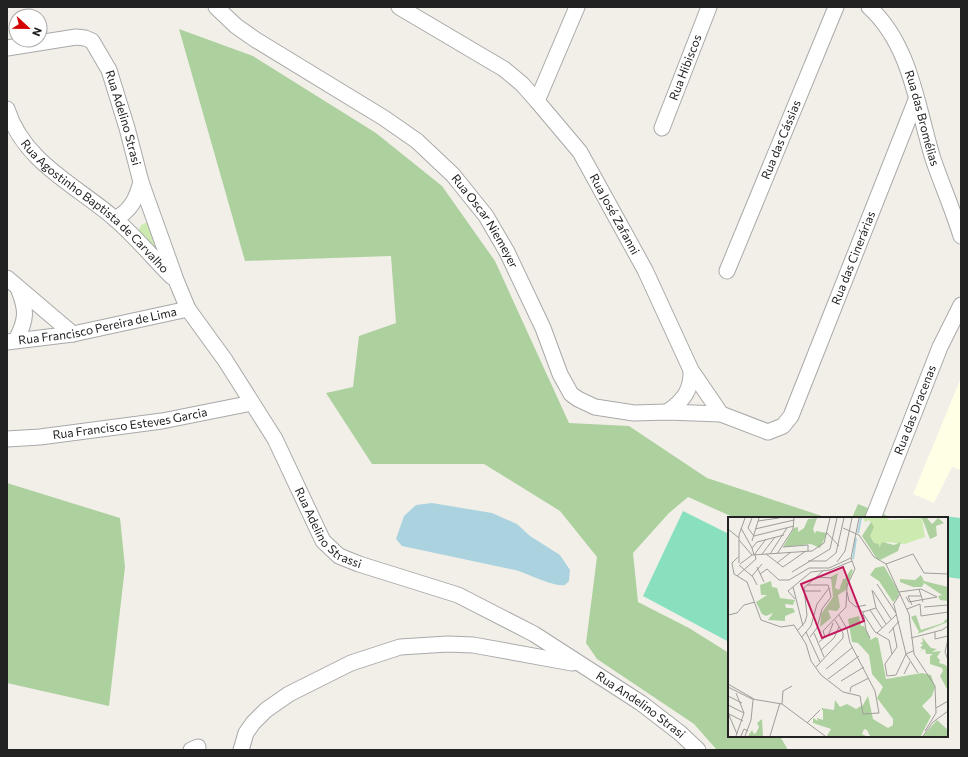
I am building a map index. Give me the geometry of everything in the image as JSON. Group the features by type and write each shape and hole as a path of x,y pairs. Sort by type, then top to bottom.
{"street":[{"name":"Rua Oscar Niemeyer","path":"216,7 229,13 256,40 384,118 417,141 453,175 486,216 507,252 543,328 560,374 571,394 585,403 611,410 634,413 667,412 721,414"},
{"name":"Rua José Zafanni","path":"399,7 504,69 522,84 580,152 645,270 691,370 721,414"},
{"path":"537,101 577,7"},
{"name":"Rua Hibiscos","path":"662,128 709,7"},
{"name":"Rua das Cássias","path":"727,272 836,7"},
{"name":"Rua das Bromélias","path":"869,7 882,19 896,42 907,66 934,160 961,236"},
{"name":"Rua Adelino Strasi","path":"7,48 76,37 85,38 92,41 109,70 127,128 141,182 176,280"},
{"name":"Rua das Cinerárias","path":"721,414 768,432 779,429 788,421 916,100"},
{"name":"Rua Agostinho Baptista de Carvalho","path":"7,109 17,134 30,150 56,175 115,219 176,280"},
{"path":"115,219 132,206 141,182"},
{"name":"Rua Adelino Strassi","path":"176,280 188,309 226,360 275,439 323,541 332,551 339,556 359,564 464,598 534,634 579,665"},
{"path":"12,282 73,334"},
{"path":"12,282 25,314 24,323 12,341"},
{"name":"Rua das Dracenas","path":"873,517 940,347 961,305"},
{"name":"Rua Francisco Pereira de Lima","path":"12,341 73,334 188,309"},
{"path":"667,412 685,397 690,384 691,370"},
{"name":"Rua Francisco Esteves Garcia","path":"7,439 40,437 162,421 252,403"},
{"path":"241,750 246,733 253,723 266,710 289,694 351,663 400,647 448,644 473,645 579,665"},
{"name":"Rua Andelino Strasi","path":"579,665 641,703 680,733 698,750"}],"shaded area":[{"path":"961,378 961,470 952,467 934,503 913,494"}],"green space":[{"path":"179,29 253,56 376,133 442,186 495,261 569,423 629,426 707,478 825,517 733,517 688,497 669,513 633,553 638,602 689,628 728,652 728,737 781,737 788,750 717,750 694,724 597,659 586,643 597,557 560,511 484,464 372,464 326,393 353,387 359,336 396,323 391,256 245,261"},
{"path":"152,220 170,251 157,252 138,232 141,225"},
{"path":"7,483 120,518 125,567 109,706 7,683"},
{"path":"858,504 890,517 852,517"},
{"path":"683,511 728,534 728,641 643,596"},
{"path":"943,516 961,518 961,579 948,577 948,517"}],"water":[{"path":"432,503 492,513 517,524 530,536 560,555 570,570 569,581 565,585 554,584 515,570 402,546 396,539 404,516 416,505"}]}
